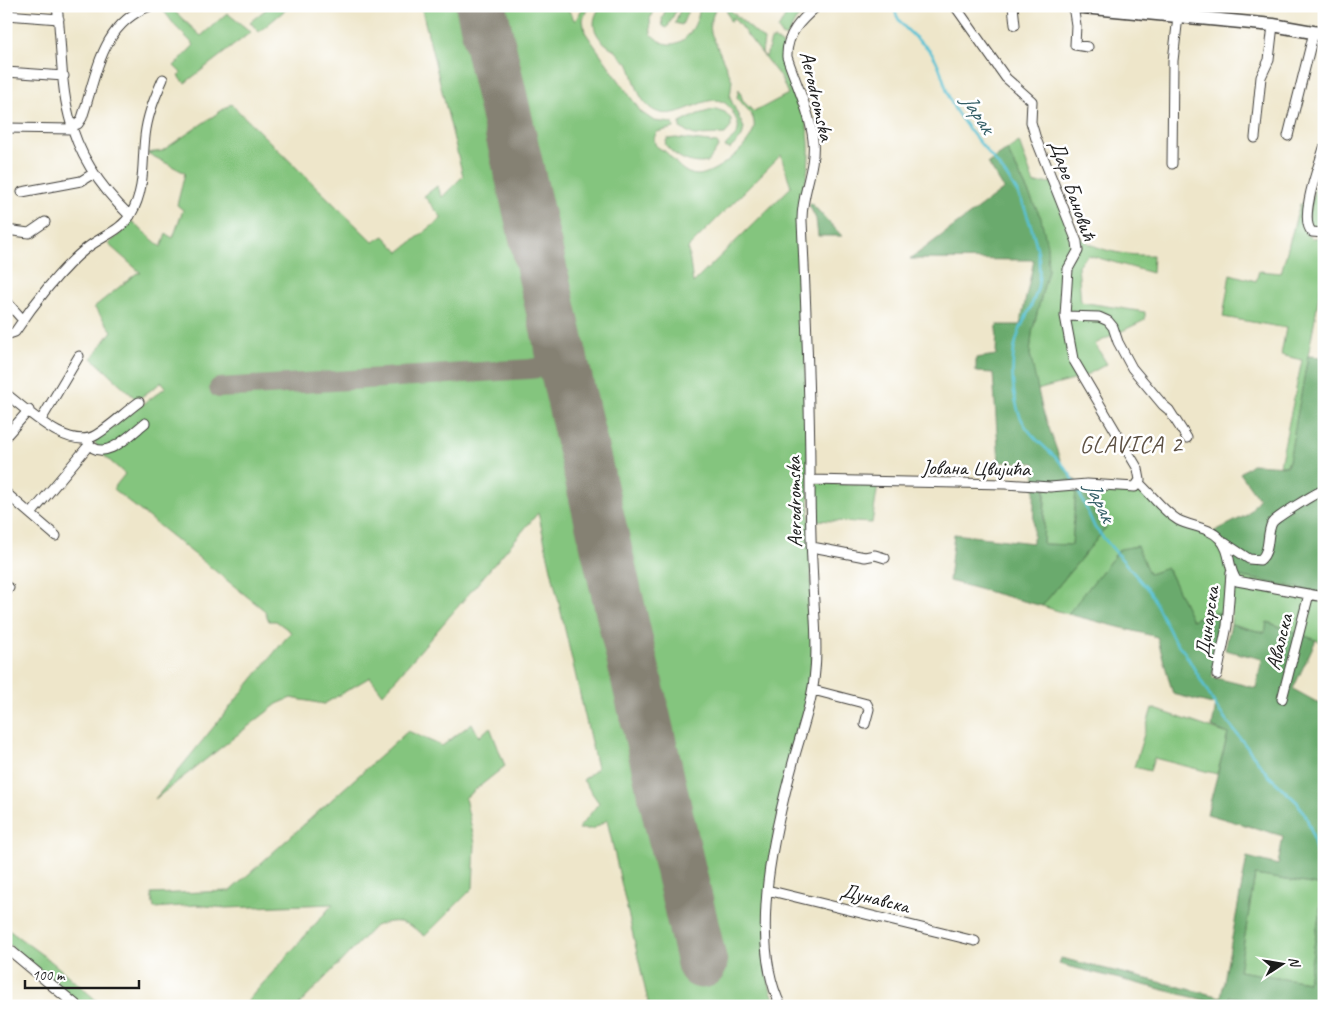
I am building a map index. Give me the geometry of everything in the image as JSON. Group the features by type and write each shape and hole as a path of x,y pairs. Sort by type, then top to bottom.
{"main road":[{"path":"1072,6 1273,25 1319,33"}],"street":[{"path":"57,6 65,93 73,128 85,159 94,173 130,216"},
{"path":"6,128 73,128 78,124 82,118 102,55 112,33 127,18 150,6"},
{"name":"Aerodromska","path":"781,1006 772,983 767,955 765,924 767,890 789,778 812,690 816,644 810,480 809,373 802,218 813,158 813,140 807,115 787,57 787,48 789,38 798,25 817,6"},
{"name":"Даре Бановић","path":"955,6 1006,78 1032,101 1031,122 1036,139 1077,242 1078,251 1068,269 1066,316 1072,359 1138,469 1139,483"},
{"path":"1013,6 1015,25"},
{"path":"1072,6 1076,26 1075,45 1088,47"},
{"path":"6,15 59,19"},
{"path":"1172,164 1173,61 1178,16"},
{"path":"1255,138 1261,77 1269,60 1273,25"},
{"path":"1288,136 1319,33"},
{"path":"6,72 64,76"},
{"path":"6,335 15,332 23,320 79,255 122,226 130,216 138,200 143,181 146,130 150,110 163,79"},
{"path":"1324,148 1308,203 1307,224 1312,232 1324,234"},
{"path":"22,192 81,181 94,173"},
{"path":"6,230 29,233 45,222"},
{"path":"6,302 23,320"},
{"path":"1066,316 1100,317 1114,327 1118,342 1132,368 1170,410 1187,438"},
{"path":"41,420 79,356"},
{"path":"6,394 62,434 87,442 96,450 111,449 145,422"},
{"path":"31,514 87,442 139,402"},
{"path":"6,436 29,410"},
{"name":"Јована Цвијића","path":"810,480 1005,484 1050,488 1087,484 1132,488 1139,483"},
{"path":"1139,483 1171,515 1209,531 1249,559 1260,560 1266,552 1269,532 1276,518 1324,490"},
{"path":"6,493 56,536"},
{"path":"1220,540 1228,551 1231,573 1237,581 1324,597"},
{"path":"812,547 864,558 876,555 885,558"},
{"name":"Динарска","path":"1217,675 1227,626 1231,573"},
{"name":"Авалска","path":"1282,699 1309,594"},
{"path":"812,690 867,704 869,709 865,724"},
{"name":"Дунавска","path":"767,890 974,941"},
{"path":"6,947 77,1006"}],"green space":[{"path":"160,6 169,6 201,36 227,13 251,32 185,83 178,76 181,73 174,66 194,45 176,27"},
{"path":"270,6 290,6 259,32 250,22"},
{"path":"421,6 566,6 575,21 584,6 588,6 583,20 585,32 641,112 654,121 673,123 674,128 657,132 654,138 655,144 688,173 698,175 725,163 749,139 754,122 737,97 739,89 743,101 754,112 788,94 781,78 733,17 732,21 730,21 725,6 734,6 731,11 764,40 762,53 766,57 771,40 775,39 783,45 787,68 805,117 809,142 808,166 801,205 813,647 811,680 774,834 765,964 770,988 777,1006 649,1006 607,820 593,829 578,829 599,803 583,780 597,768 538,513 383,694 370,677 324,704 291,698 277,704 155,799 291,632 276,621 269,621 264,610 113,489 125,474 101,453 94,441 166,387 162,382 137,400 92,358 112,331 94,307 137,273 141,273 108,244 123,231 128,218 161,247 166,234 173,238 183,210 177,205 185,173 147,153 162,151 231,104 373,242 384,236 399,252 442,218 424,196 437,186 442,197 463,176","holes":["781,155 791,187 693,283 688,248"]},
{"path":"601,6 655,6 650,19 651,34 668,44 683,40 690,33 698,16 700,6 716,6 710,24 711,33 732,80 730,98 744,128 742,137 730,149 725,147 736,135 738,126 734,115 726,104 717,100 707,101 684,110 660,113 645,103 638,92 628,63 615,50 602,41 595,31 595,19"},
{"path":"667,6 690,6 682,25 675,23 680,10 677,9 667,28 663,26 662,19"},
{"path":"791,6 811,6 796,20 787,36 782,36 778,29"},
{"path":"716,109 725,112 731,119 731,127 725,134 694,135 680,128 680,123 698,114"},
{"path":"676,138 717,143 719,146 708,162 696,163 673,153 665,144 667,139"},
{"path":"1019,142 1034,184 1053,182 1069,222 1082,239 1111,251 1133,255 1153,255 1152,273 1088,255 1078,265 1081,302 1145,312 1145,320 1095,344 1107,364 1081,378 1037,390 1030,354 1032,333 1048,270 1041,218 1007,150"},
{"path":"1007,150 1041,218 1047,245 1048,270 1032,333 1030,354 1042,408 1062,465 1074,478 1106,528 1042,606 949,581 954,534 1033,543 1035,463 999,462 993,373 976,372 976,358 996,355 997,325 1020,325 1034,260 910,259 1004,189 988,163","holes":["1071,480 1076,489 1072,545 1043,544 1045,484"]},
{"path":"1324,155 1324,228 1315,230 1309,227 1308,213"},
{"path":"811,203 842,236 818,236 816,219 809,205"},
{"path":"1300,204 1304,204 1301,222 1306,234 1312,238 1324,237 1324,268 1289,461 1286,466 1280,465 1302,360 1281,355 1286,328 1223,317 1230,274 1256,281 1259,271 1281,273"},
{"path":"1308,356 1324,357 1324,593 1233,575 1233,567 1213,532 1247,515 1259,499 1240,473 1252,464 1287,466"},
{"path":"1071,480 1076,489 1072,545 1043,544 1046,484"},
{"path":"815,483 878,485 872,523 815,520"},
{"path":"1093,487 1142,491 1165,512 1218,539 1229,566 1225,614 1209,612 1192,620 1167,568 1149,574 1120,549 1068,614 1042,606 1106,528 1081,488"},
{"path":"1137,546 1149,574 1167,568 1192,620 1209,612 1225,614 1212,677 1256,688 1262,659 1225,650 1231,624 1265,633 1267,622 1316,640 1293,689 1324,706 1324,886 1255,875 1239,971 1308,982 1324,887 1324,1001 1302,1006 1289,1006 1229,996 1227,1006 1220,1006 1220,1004 1059,964 1061,958 1221,997 1247,857 1278,865 1283,836 1207,814 1228,734 1212,727 1216,705 1173,694 1157,637 1068,614 1120,549"},
{"path":"1233,575 1324,593 1324,643 1268,622 1265,633 1231,624"},
{"path":"1152,708 1228,734 1217,774 1154,758 1150,771 1134,767"},
{"path":"472,723 479,737 490,727 505,766 465,798 475,843 473,888 425,936 401,922 389,922 375,926 298,1006 243,1006 333,904 226,908 196,905 154,908 151,894 230,891 408,731 442,746"},
{"path":"1255,875 1324,886 1308,982 1239,971"},
{"path":"6,928 52,962 103,1006 83,1006 6,942"},
{"path":"1229,996 1287,1006 1227,1006"}],"waterway":[{"name":"Јарак","path":"894,6 896,14 904,27 928,49 937,61 954,108 962,121 1011,182 1025,209 1037,247 1039,276 1035,298 1019,332 1014,351 1012,371 1016,401 1022,421 1029,431 1062,464 1075,483"},
{"name":"Јарак","path":"1077,488 1095,528 1150,592 1173,638 1185,653 1217,708 1269,776 1297,802 1306,816 1312,833 1324,886"}],"taxiway":[{"path":"219,388 530,369 564,364"}],"runway":[{"path":"481,6 702,963"}],"district":[{"name":"GLAVICA 2","path":"1131,444"}]}
